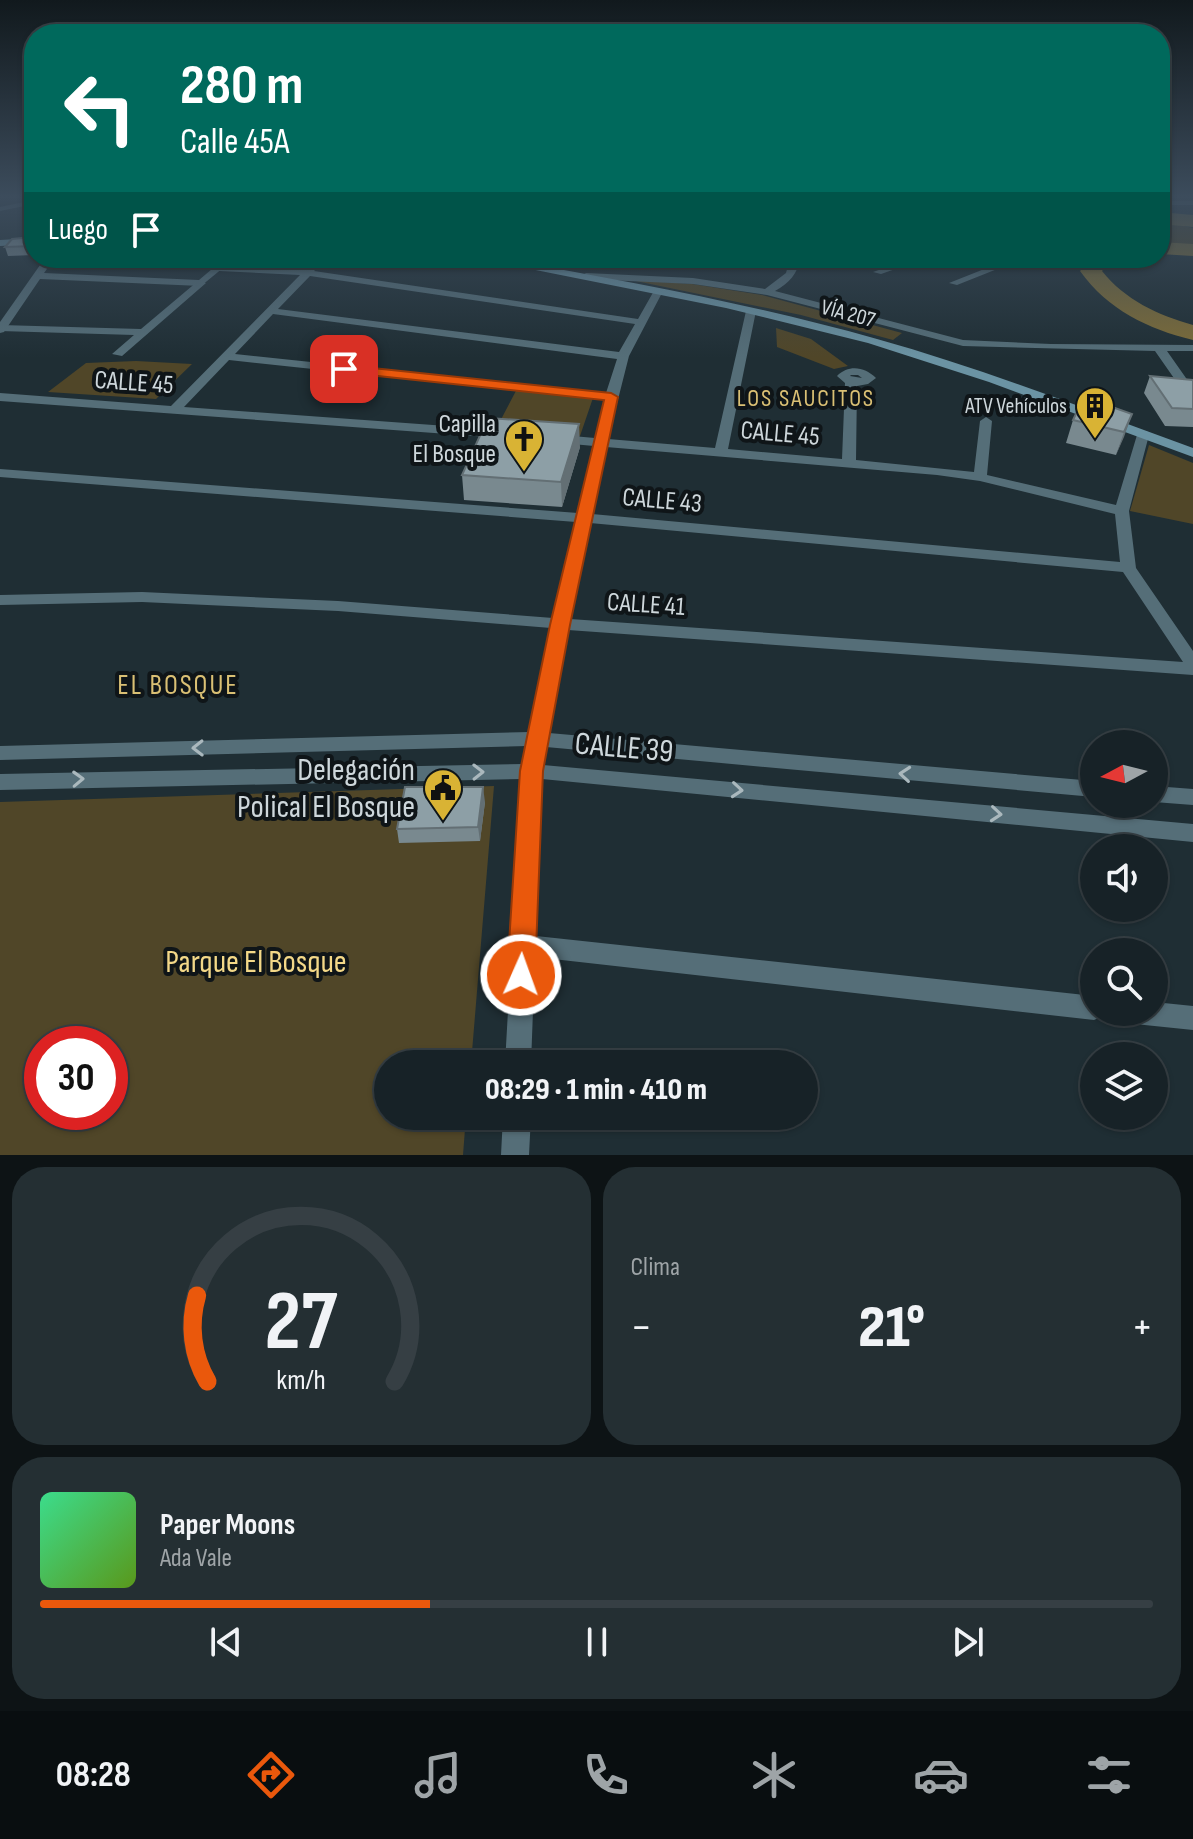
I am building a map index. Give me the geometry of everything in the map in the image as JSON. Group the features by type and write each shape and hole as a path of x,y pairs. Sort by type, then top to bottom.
{"main road":[{"name":"VÍA 207","path":"548,268 837,331 952,366 1193,453"}],"street":[{"path":"1,329 43,268"},
{"path":"118,354 219,268 307,273 640,322"},
{"path":"174,410 312,268"},
{"path":"767,292 786,280 794,268"},
{"path":"878,272 891,268"},
{"path":"954,283 994,268"},
{"path":"37,276 201,283"},
{"path":"586,276 678,280 767,292 963,343 1193,348"},
{"path":"518,1050 532,771 560,625 611,397 623,356 658,291"},
{"path":"272,311 623,356"},
{"path":"721,453 751,311"},
{"path":"1,329 145,332"},
{"path":"1158,347 1189,391"},
{"path":"226,356 611,397"},
{"path":"849,463 851,381"},
{"name":"CALLE 45","path":"0,397 517,435"},
{"path":"980,477 986,421"},
{"path":"1143,435 1122,511 1128,568 1193,666"},
{"name":"CALLE 45","path":"545,437 980,477 1122,511"},
{"name":"CALLE 43","path":"0,473 586,518 1128,568"},
{"name":"CALLE 41","path":"0,600 142,597 323,605 560,625 1193,666"},
{"name":"CALLE 39","path":"0,753 538,739 1080,788"},
{"name":"CALLE 39","path":"0,782 532,771 1193,833"},
{"path":"1168,795 1193,797"},
{"path":"522,945 1080,1006"},
{"path":"1168,1015 1193,1018"},
{"path":"515,1155 516,1130"}],"green space":[{"path":"631,280 692,284 762,295 902,333 893,340 801,315"},
{"path":"776,328 811,339 848,366 834,369 777,347"},
{"path":"136,361 192,364 156,399 48,392 86,363"},
{"path":"518,387 594,395 580,436 496,429"},
{"path":"1149,445 1193,463 1193,524 1130,511"},
{"name":"Parque El Bosque","path":"494,786 472,1050 374,1050 374,1130 465,1130 463,1155 0,1155 0,802"}],"building":[{"path":"1150,376 1193,380 1193,409 1172,408"},
{"path":"1084,397 1132,414 1124,432 1073,420"},
{"path":"488,418 579,424 561,482 462,475"},
{"name":"Delegación Polical El Bosque","path":"405,787 483,787 478,827 397,829"}],"waterway":[{"path":"1094,268 1091,271 1101,284 1123,303 1149,318 1193,333"}],"place":[{"name":"ATV Vehículos","path":"1095,440"},
{"name":"Capilla El Bosque","path":"524,473"},
{"name":"Delegación Polical El Bosque","path":"443,822"}],"district":[{"name":"LOS SAUCITOS","path":"806,398"},
{"name":"EL BOSQUE","path":"178,685"}],"route":[{"path":"344,369 611,397 560,625 532,771 521,975"}]}
